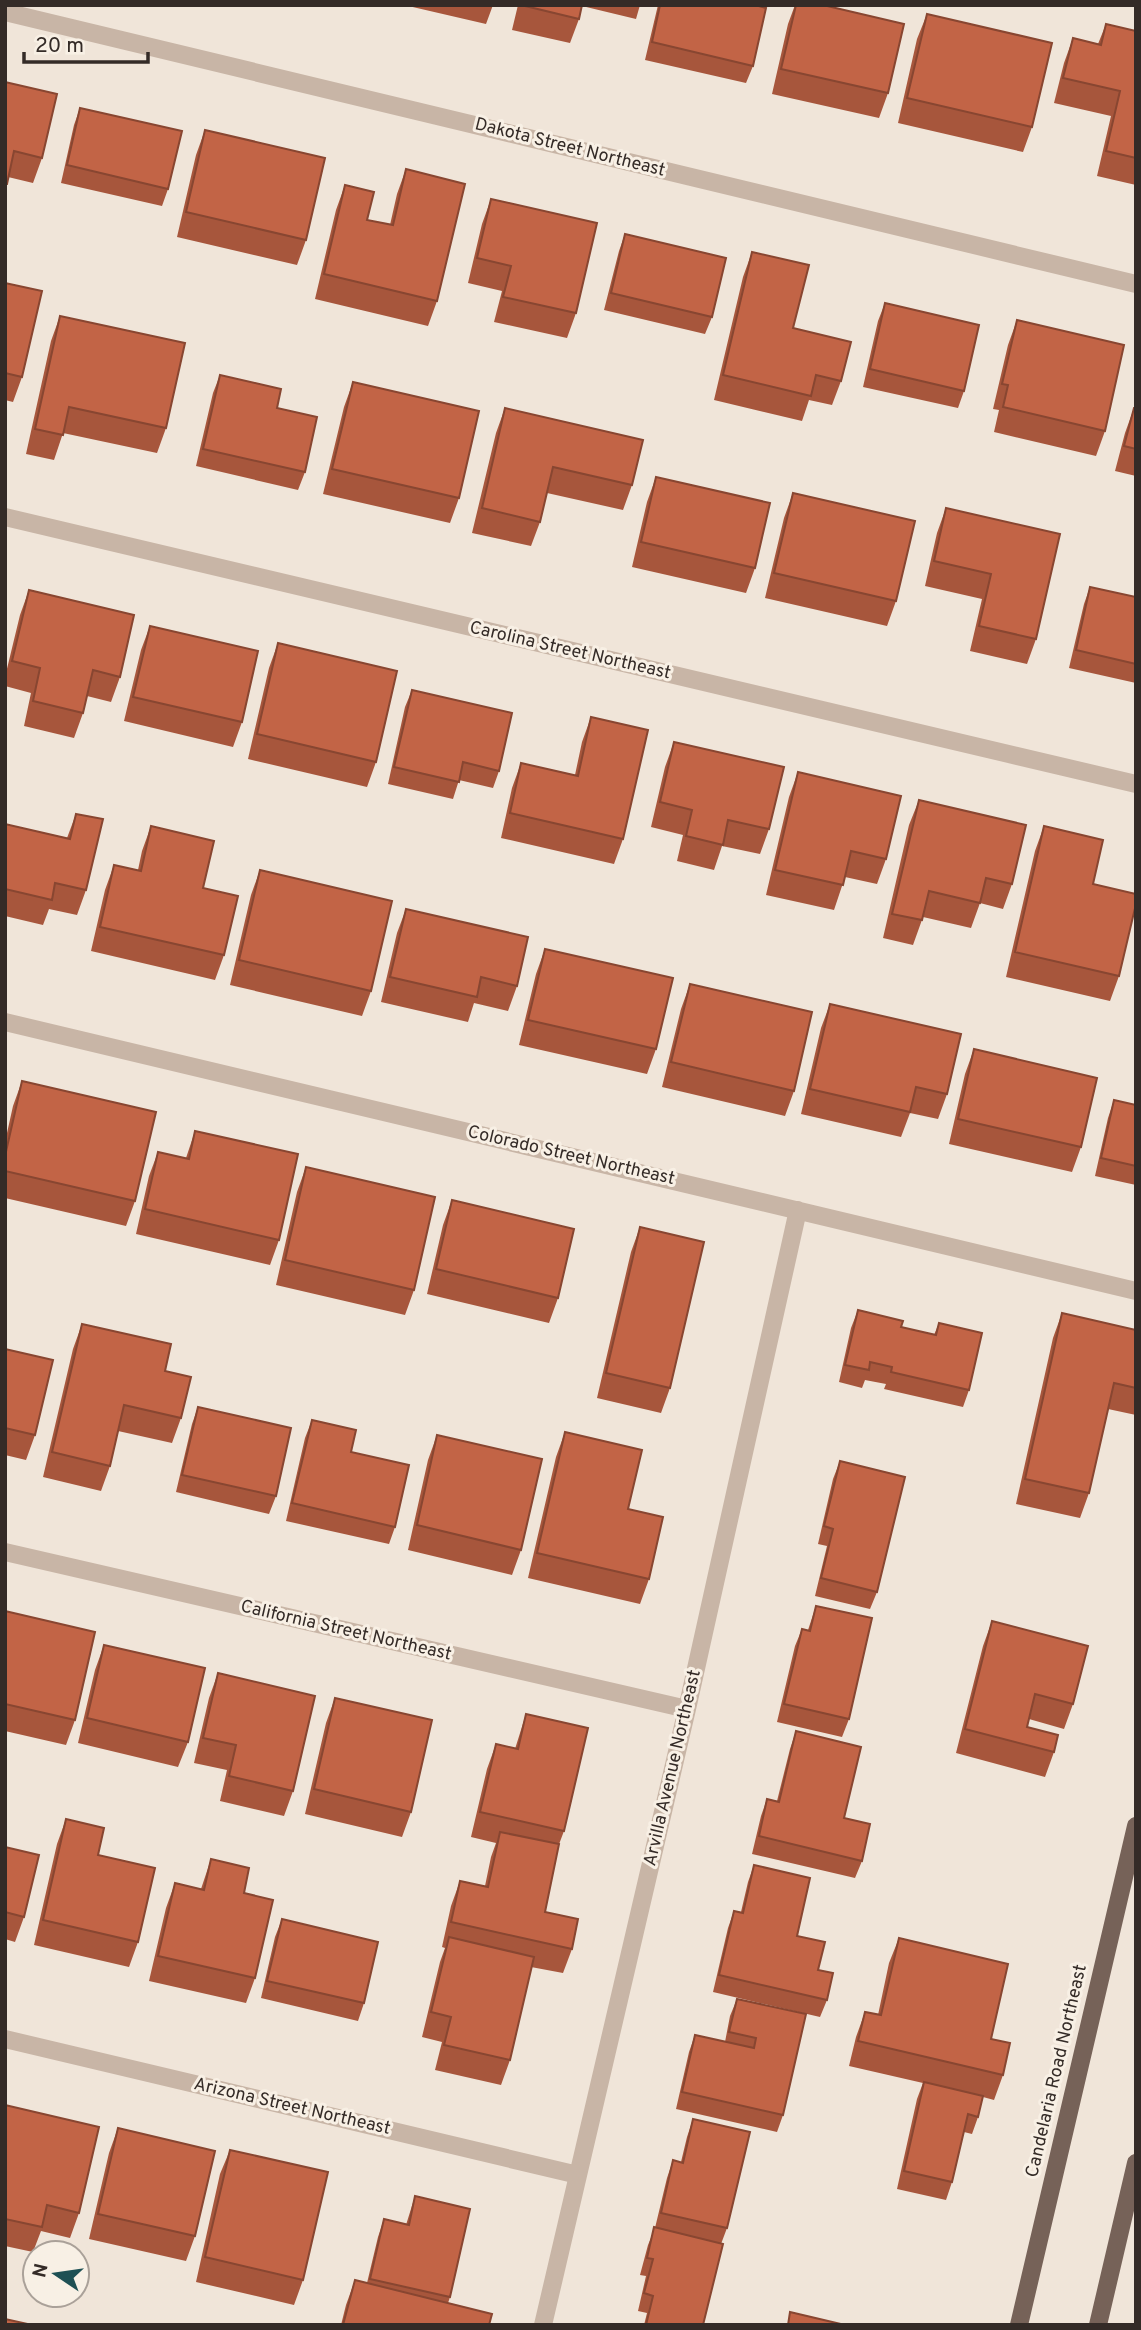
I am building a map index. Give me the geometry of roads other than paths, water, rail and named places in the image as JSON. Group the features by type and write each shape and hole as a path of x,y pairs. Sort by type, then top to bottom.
{"main road":[{"name":"Candelaria Road Northeast","path":"1019,2325 1136,1826"},
{"path":"1098,2325 1136,2164"}],"street":[{"name":"Dakota Street Northeast","path":"5,12 1136,284"},
{"name":"Carolina Street Northeast","path":"5,517 1136,784"},
{"name":"Colorado Street Northeast","path":"5,1022 1136,1291"},
{"name":"Arvilla Avenue Northeast","path":"543,2325 687,1709 798,1210"},
{"name":"California Street Northeast","path":"5,1552 687,1709"},
{"name":"Arizona Street Northeast","path":"5,2039 578,2175"}]}
